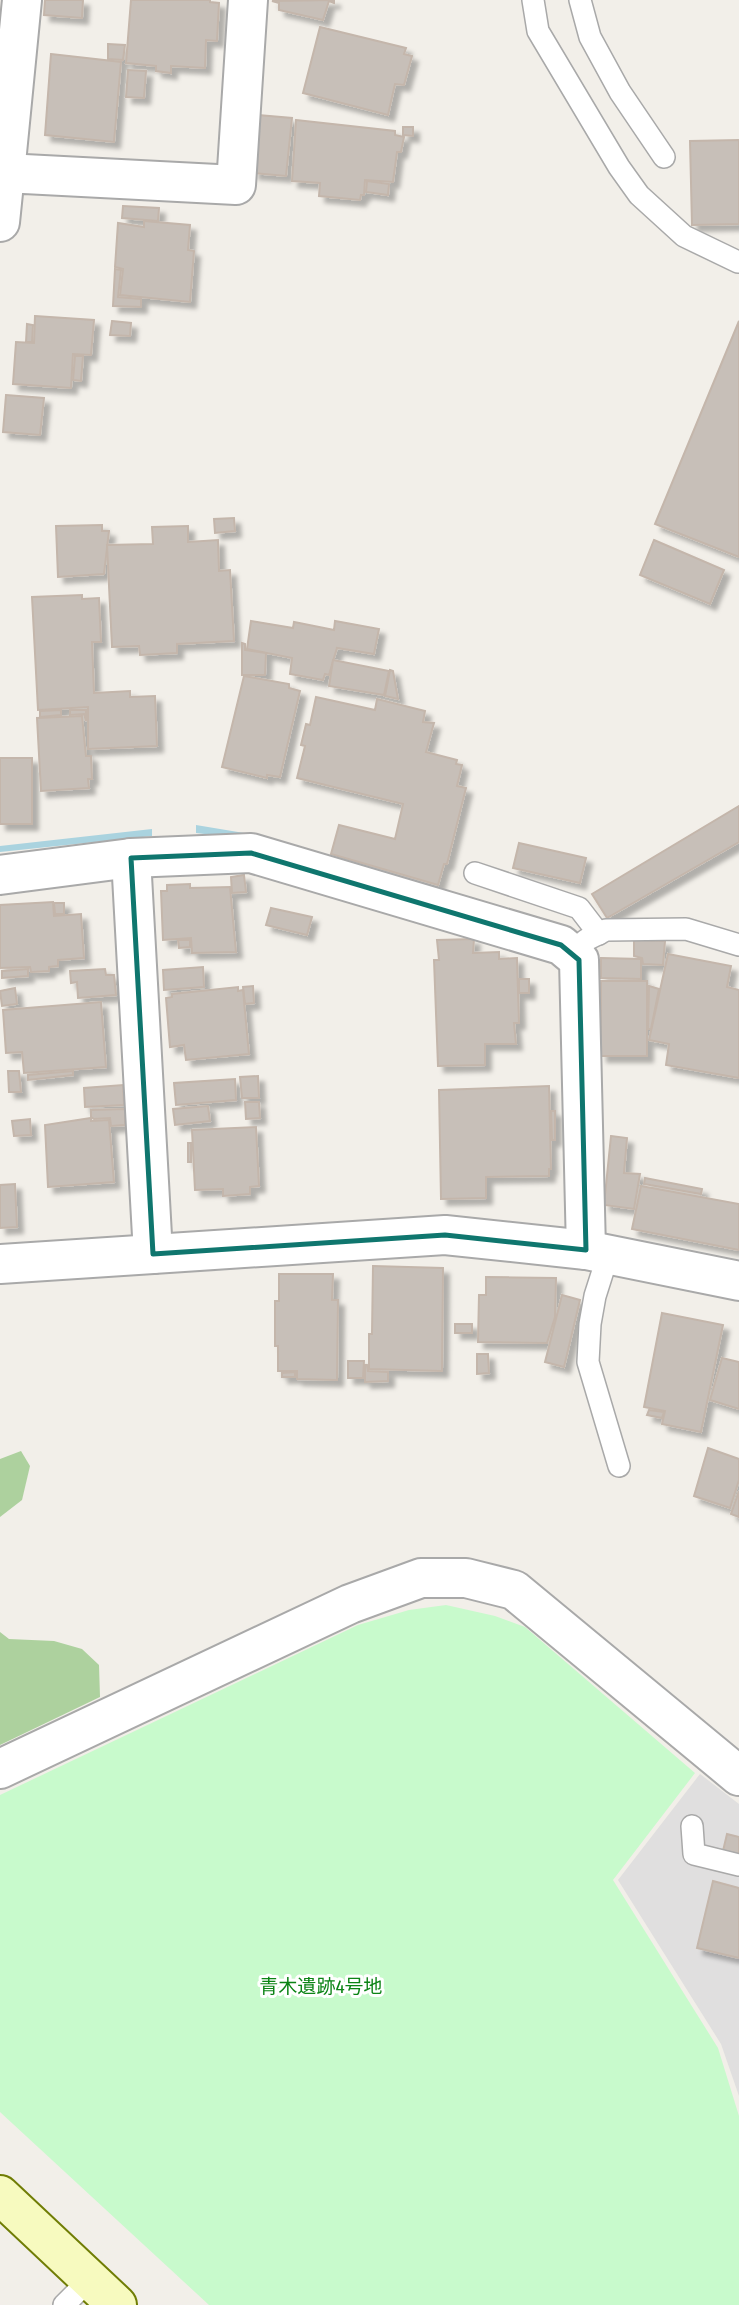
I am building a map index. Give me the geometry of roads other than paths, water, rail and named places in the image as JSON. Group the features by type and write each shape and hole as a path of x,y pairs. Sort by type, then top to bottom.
{"street":[{"path":"0,222 22,0"},
{"path":"3,173 236,185 248,0"},
{"path":"0,875 131,858 251,853 561,945 585,944 579,960 597,1252"},
{"path":"131,858 153,1254"},
{"path":"0,1264 445,1235 597,1252 739,1281"},
{"path":"0,1769 350,1604 421,1578 466,1578 514,1590 739,1776"},
{"path":"0,2195 77,2292 117,2305"}],"lane":[{"path":"533,0 538,32 639,195 684,236 738,262"},
{"path":"580,0 590,37 620,92 664,157"},
{"path":"475,873 579,908 585,944 607,930 686,929 739,945"},
{"path":"597,1252 588,1362 620,1466"},
{"path":"692,1826 694,1854 739,1865"}],"water":[{"path":"196,825 262,836 552,922 230,837 196,833"},
{"path":"152,829 152,836 0,852 0,846"}],"park label":[{"name":"青木遺跡4号地","path":"321,1986"}]}
